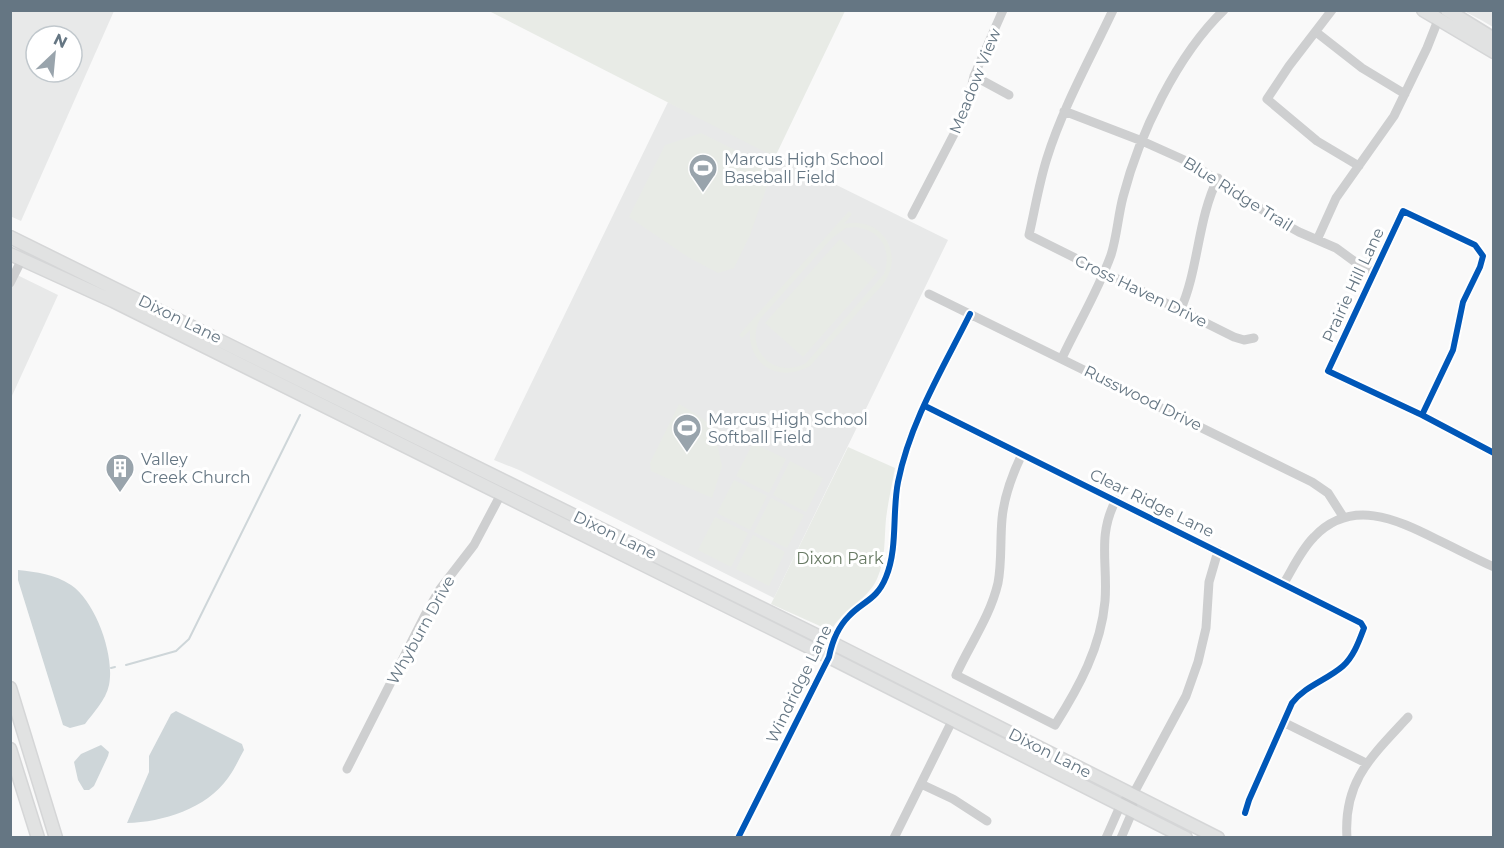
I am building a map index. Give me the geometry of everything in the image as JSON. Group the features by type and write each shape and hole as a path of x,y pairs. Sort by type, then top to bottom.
{"main road":[{"path":"1423,10 1445,12 1494,39"},
{"path":"1445,12 1494,52"},
{"name":"Dixon Lane","path":"10,237 173,323 385,429 832,643 1218,837"},
{"path":"16,256 29,246"},
{"name":"Dixon Lane","path":"16,256 173,323"},
{"name":"Dixon Lane","path":"385,429 501,494 1186,837"},
{"path":"10,688 56,837"},
{"path":"10,749 38,837"},
{"path":"15,763 32,758"}],"street":[{"name":"Meadow View","path":"912,216 966,111 974,76 1003,10"},
{"path":"1064,111 1113,10"},
{"path":"1062,358 1103,273 1115,240 1122,199 1142,141 1175,72 1196,40 1224,10"},
{"path":"1332,10 1267,99 1317,141 1359,166"},
{"path":"1317,240 1336,198 1394,116 1445,12"},
{"path":"1316,32 1362,68 1405,94"},
{"path":"974,76 1009,95"},
{"name":"Blue Ridge Trail","path":"1064,111 1191,163 1218,178 1281,222 1336,248 1374,272"},
{"name":"Cross Haven Drive","path":"1064,111 1047,158 1029,235 1234,337 1244,340 1254,338"},
{"path":"1180,311 1190,286 1206,211 1218,178"},
{"name":"Prairie Hill Lane","path":"1403,211 1476,245 1481,250 1483,256 1480,267 1463,302 1453,350 1422,415 1328,371 1374,272 1403,211"},
{"path":"10,283 16,256"},
{"name":"Russwood Drive","path":"929,294 1312,482 1328,494 1344,518"},
{"name":"Windridge Lane","path":"738,837 829,657 832,643 849,615 868,602 882,586 887,575 892,550 898,483 915,427 970,314"},
{"name":"Clear Ridge Lane","path":"925,406 1359,620 1364,628 1353,654 1344,665 1299,694 1283,722"},
{"path":"1422,415 1494,453"},
{"path":"1022,454 1008,486 1004,502 1000,561 994,599 956,675 1055,725 1083,676 1097,640 1104,601 1105,527 1116,501"},
{"name":"Whyburn Drive","path":"347,769 425,615 441,589 474,545 501,494"},
{"path":"1284,583 1313,537 1326,527 1358,514 1393,519 1494,567"},
{"path":"1106,837 1121,804 1132,795 1176,716 1192,679 1206,627 1209,582 1218,550"},
{"path":"1347,837 1346,810 1351,793 1366,763 1408,717"},
{"path":"894,837 953,719"},
{"path":"1245,813 1283,722 1366,763"},
{"path":"921,784 953,799 987,821"},
{"path":"1121,837 1133,810 1132,795"}],"shaded area":[{"path":"10,11 114,11 84,79 84,24 24,24 24,84 82,84 21,221 10,216"},
{"path":"1464,11 1493,11 1493,27 1481,20"},
{"path":"668,102 948,240 774,598 519,470 494,460"},
{"path":"11,272 58,295 11,398"},
{"path":"18,570 52,576 65,581 80,593 96,616 109,660 109,685 102,701 85,724 70,728 63,725 18,580"},
{"path":"176,711 242,744 244,750 219,789 196,806 155,820 127,823 149,772 149,756 171,714"},
{"path":"101,745 109,752 108,756 94,786 89,790 84,790 78,780 74,762 81,754"}],"green space":[{"path":"489,11 845,11 775,157"},
{"name":"Marcus High School Baseball Field","path":"701,133 773,169 750,235 734,268 718,273 688,257 629,217 665,145"},
{"path":"849,211 852,214 844,224 869,225 886,239 891,249 892,261 883,284 810,366 787,373 777,372 760,362 754,353 750,330 742,338 739,335","holes":["846,228 865,229 878,237 886,250 884,274 806,363 783,368 765,359 756,341 756,330 760,319 832,238"]},
{"path":"840,239 878,272 803,357 765,323"},
{"name":"Marcus High School Softball Field","path":"679,404 713,427 722,466 712,498 651,471 650,463"},
{"path":"753,443 786,459 769,493 736,476"},
{"name":"Dixon Park","path":"848,447 895,468 880,572 873,587 841,617 831,631 771,604"},
{"path":"790,461 823,478 806,512 773,495"},
{"path":"734,480 767,496 750,530 717,513"},
{"path":"771,498 804,515 787,548 754,532"},
{"path":"715,517 748,533 731,567 698,550"},
{"path":"753,535 785,552 769,586 736,569"}],"waterway":[{"path":"126,665 176,651 189,639 300,415"},
{"path":"111,668 115,667"}],"cycle path":[{"path":"1422,415 1453,350 1463,302 1483,256 1475,245 1403,211 1328,371 1422,415 1494,453"},
{"path":"738,838 829,657 839,630 845,620 878,591 886,577 892,554 896,494 903,460 928,396 970,314"},
{"path":"925,406 1361,623 1364,628 1347,662 1337,671 1303,692 1292,703 1245,813"}],"place":[{"name":"Marcus High School Baseball Field","path":"703,194"},
{"name":"Marcus High School Softball Field","path":"687,454"},
{"name":"Valley Creek Church","path":"120,494"}]}
